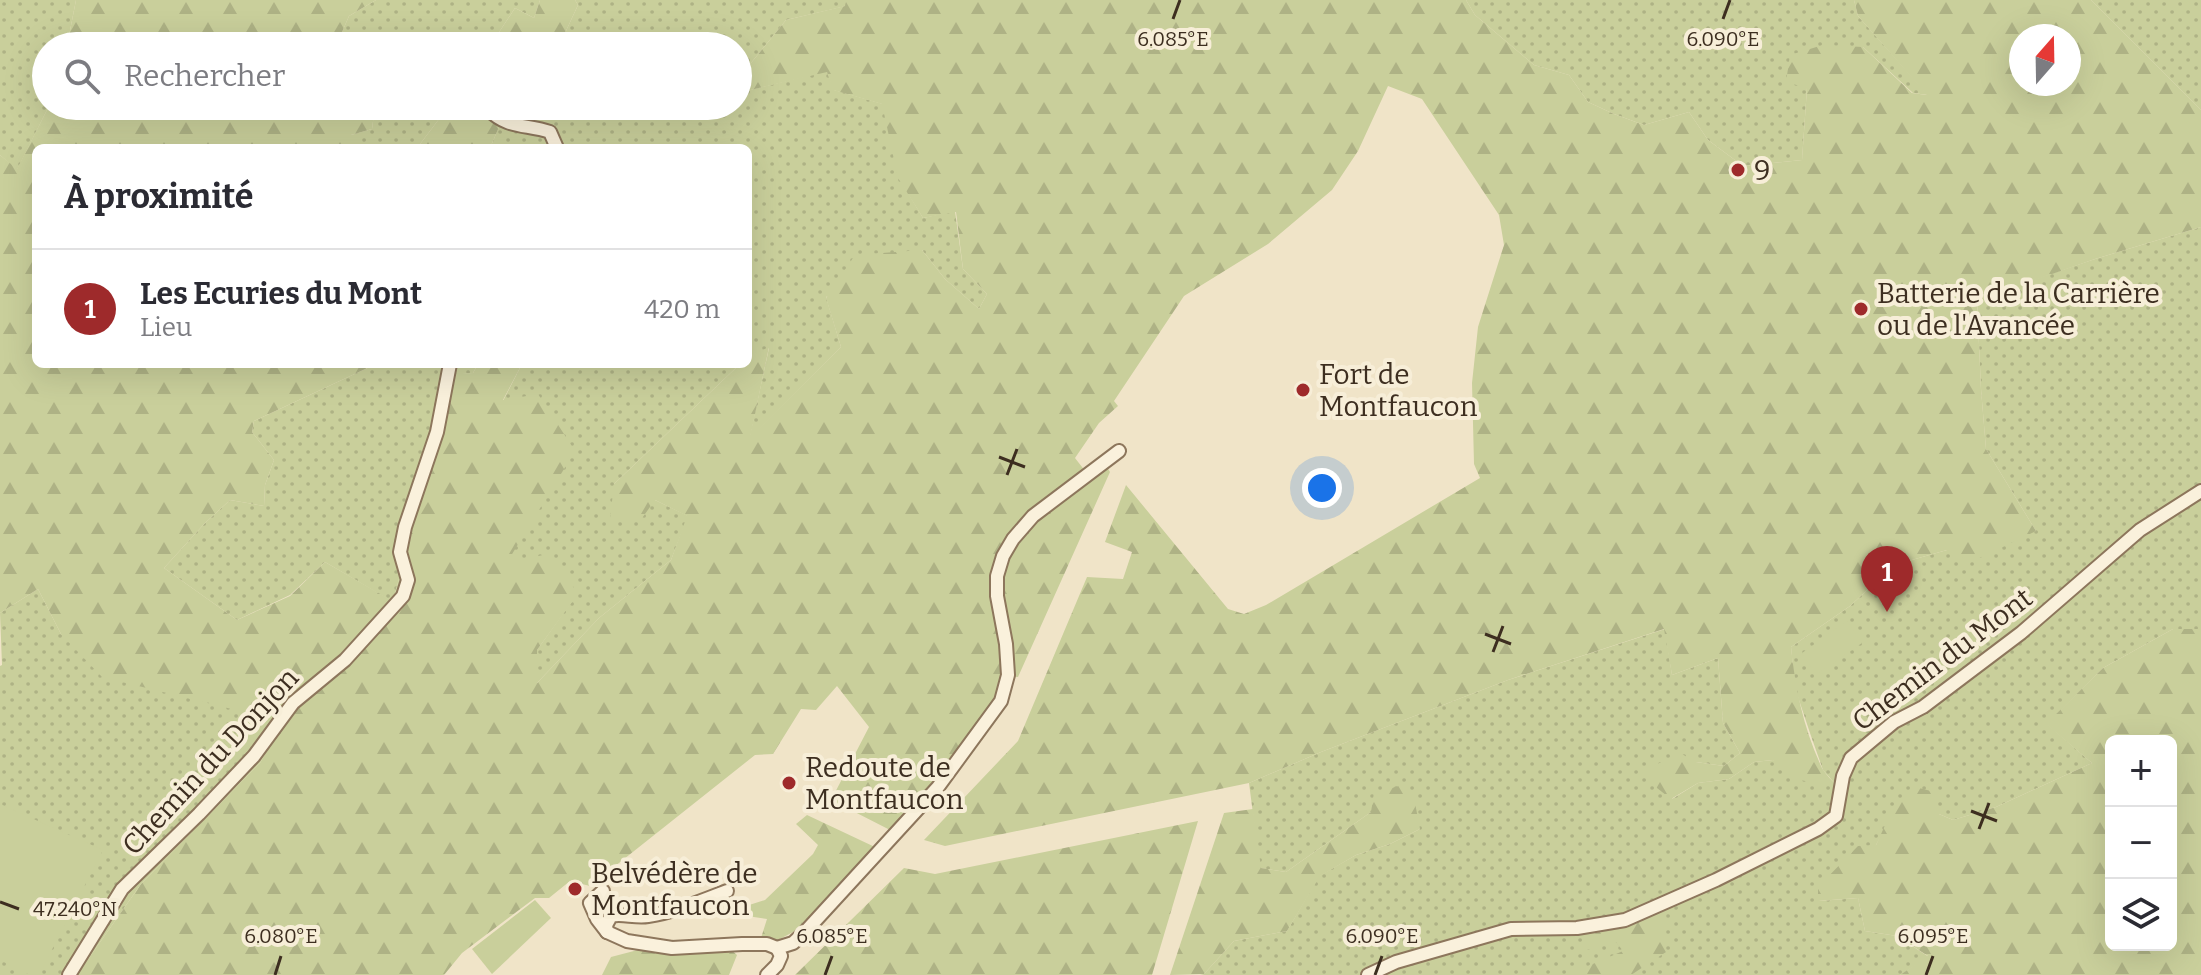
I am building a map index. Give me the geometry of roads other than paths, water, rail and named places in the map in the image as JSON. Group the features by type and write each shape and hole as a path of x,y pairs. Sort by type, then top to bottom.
{"street":[{"path":"501,120 550,132 555,144"},
{"name":"Chemin du Donjon","path":"69,975 122,889 254,756 293,703 345,660 403,596 408,580 400,552 405,527 437,432 449,368"},
{"path":"603,891 590,903 597,919 607,932 627,941 662,947 767,944 777,948 793,943 938,787 1001,701 1008,675 997,576 1003,556 1013,539 1033,516 1119,451"},
{"name":"Chemin du Mont","path":"1368,975 1396,962 1511,929 1577,928 1625,920 1716,880 1818,829 1836,816 1843,776 1851,758 1894,722 1923,707 2021,633 2140,530 2201,491"},
{"path":"607,932 607,920 617,914 637,918 657,915 727,891"},
{"path":"767,975 781,956 777,948"}],"place":[{"name":"9","path":"1738,170"},
{"name":"Batterie de la Carrière ou de l'Avancée","path":"1861,309"},
{"name":"Fort de Montfaucon","path":"1303,390"},
{"name":"Les Ecuries du Mont","path":"1887,612"},
{"name":"Redoute de Montfaucon","path":"789,783"},
{"name":"Belvédère de Montfaucon","path":"575,889"}]}
